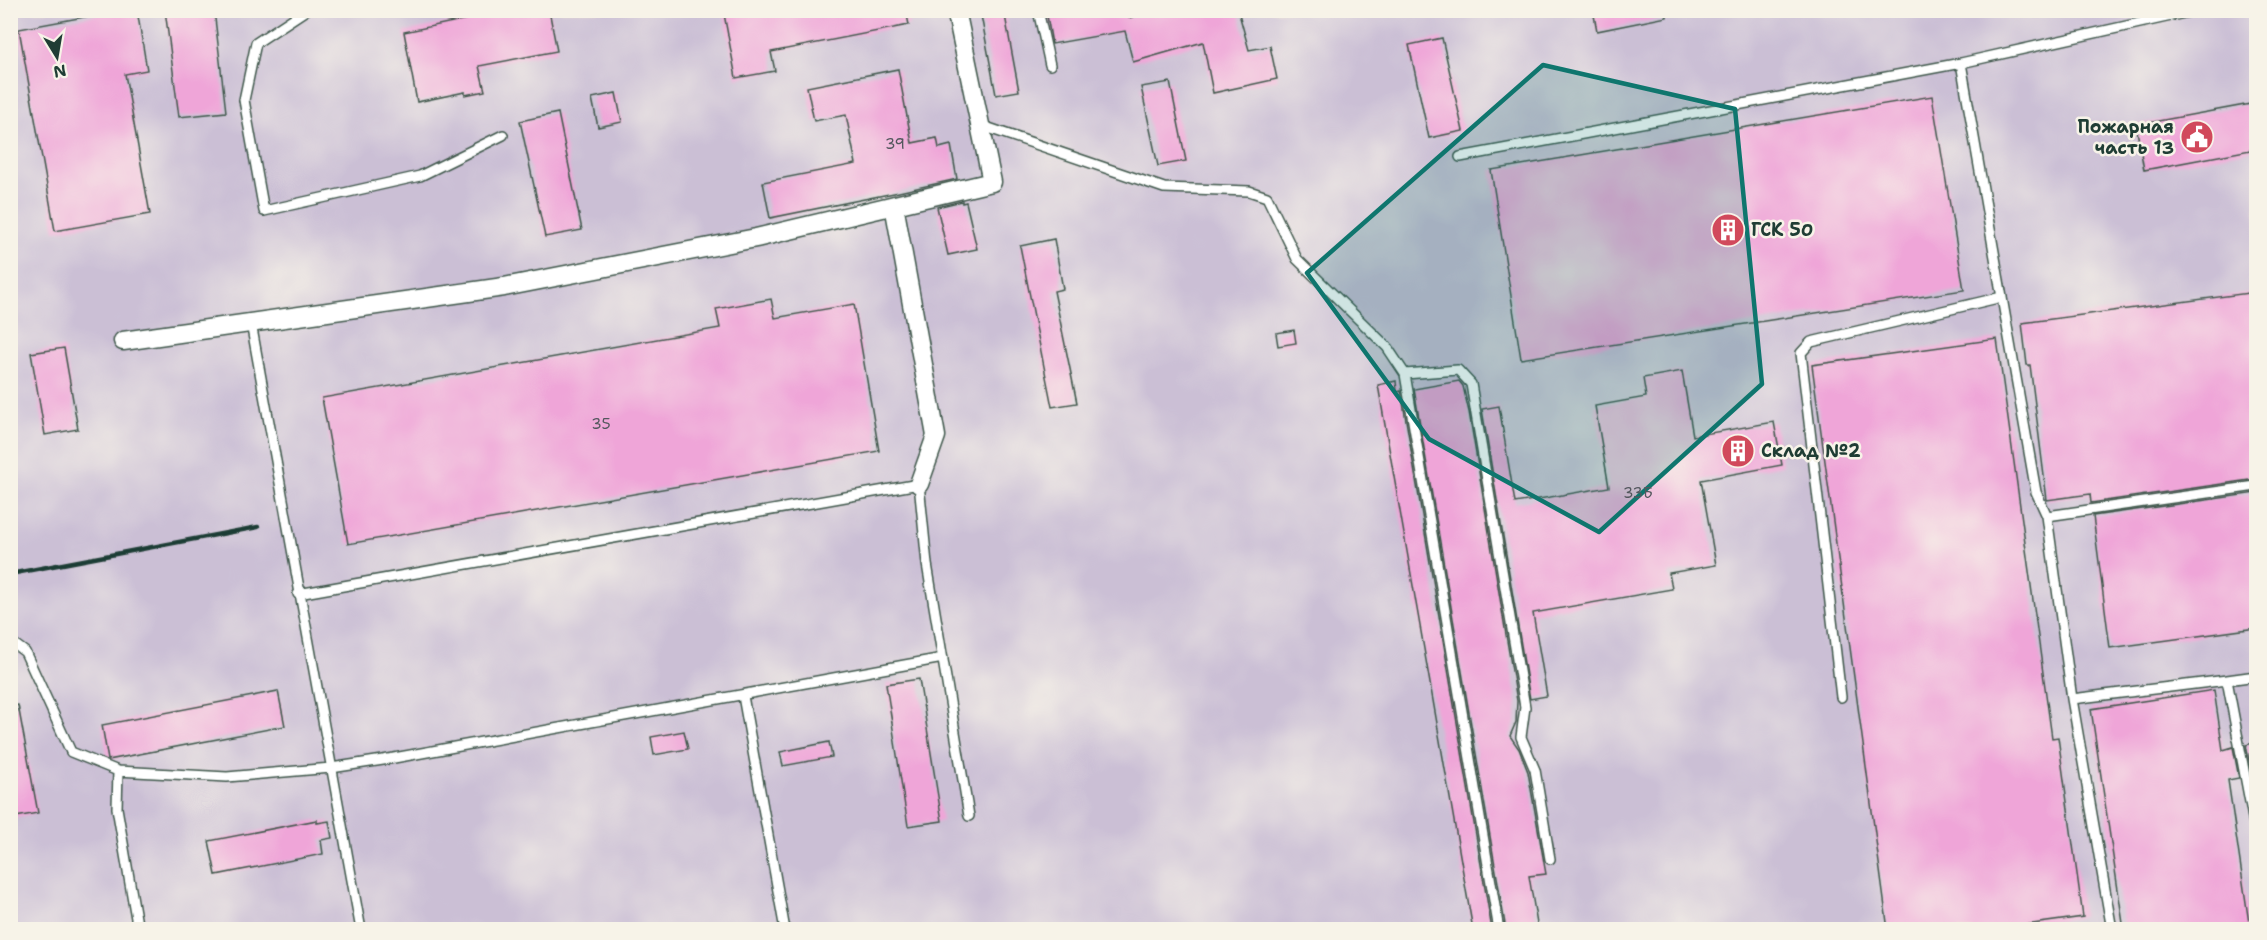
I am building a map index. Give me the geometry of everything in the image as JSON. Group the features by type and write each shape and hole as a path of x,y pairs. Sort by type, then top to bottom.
{"street":[{"path":"123,341 504,287 756,238 992,182 956,10"},
{"path":"894,205 936,436 918,484"}],"lane":[{"path":"306,10 256,44 246,89 244,100 264,211 420,176 502,135"},
{"path":"1038,10 1050,65"},
{"path":"1460,157 1960,63 2198,10"},
{"path":"1960,63 2036,492 2047,516 2072,699 2112,930"},
{"path":"980,125 1164,188 1249,191 1267,197 1298,259 1387,347 1405,374 1499,930"},
{"path":"1842,697 1801,353 1811,342 2002,297"},
{"path":"250,323 361,930"},
{"path":"1405,374 1458,370 1472,384 1525,707 1521,737 1535,770 1550,859"},
{"path":"298,594 918,484 927,564 969,816"},
{"path":"2047,516 2256,486"},
{"path":"10,641 25,652 71,752 118,771 227,777 331,768 743,696 943,658"},
{"path":"2072,699 2256,676"},
{"path":"2227,680 2256,834"},
{"path":"743,696 785,930"},
{"path":"118,771 117,808 138,930"}],"highlighted area":[{"path":"1543,65 1735,109 1762,384 1599,532 1429,439 1307,273"}],"shaded area":[{"path":"10,11 2256,11 2256,929 11,929"}],"building":[{"path":"122,10 137,10 147,70 125,74 150,214 55,231 19,29"},
{"path":"165,10 214,10 226,112 179,117"},
{"path":"511,10 549,10 557,51 479,66 485,91 465,95 465,92 417,102 404,32"},
{"path":"742,10 906,10 909,25 771,52 775,71 736,78 724,14"},
{"path":"980,10 1004,10 1019,91 996,95"},
{"path":"1046,10 1128,10 1129,18 1155,10 1238,10 1249,50 1270,46 1277,79 1213,93 1203,42 1133,62 1125,31 1052,44"},
{"path":"1593,10 1667,10 1667,17 1597,31"},
{"path":"1442,38 1463,131 1429,138 1409,45"},
{"path":"898,69 912,143 937,138 939,148 951,145 957,179 770,218 763,182 856,164 846,115 814,121 807,87"},
{"path":"1170,82 1186,161 1158,166 1141,87"},
{"path":"616,93 622,122 598,127 592,98"},
{"name":"ГСК 50","path":"1932,96 1964,290 1521,359 1491,170"},
{"name":"Пожарная часть 13","path":"2256,103 2256,149 2144,170 2136,125"},
{"path":"558,113 582,230 545,237 520,121"},
{"path":"962,201 962,203 966,202 977,249 948,255 937,207"},
{"path":"1054,239 1063,289 1054,291 1077,403 1052,407 1020,246"},
{"path":"2256,292 2256,479 2091,503 2090,494 2047,500 2030,365 2027,365 2022,323"},
{"path":"771,299 775,318 854,304 879,451 348,544 322,398 720,328 716,309"},
{"path":"1294,330 1296,343 1278,346 1276,333"},
{"path":"1997,339 2052,738 2058,737 2083,917 1990,930 1888,930 1812,365"},
{"path":"64,348 78,429 45,435 31,353"},
{"path":"1682,371 1693,436 1774,422 1782,465 1701,480 1716,565 1669,573 1672,589 1533,613 1547,696 1530,699 1482,409 1499,406 1515,503 1609,487 1595,406 1646,397 1643,378"},
{"path":"1396,381 1397,392 1401,391 1492,930 1473,930 1378,385"},
{"path":"1459,381 1463,386 1469,412 1517,701 1516,722 1510,736 1519,749 1528,772 1546,874 1529,876 1538,930 1506,930 1414,389"},
{"path":"2256,493 2256,628 2110,648 2093,516"},
{"path":"919,679 942,821 908,826 886,684"},
{"path":"2214,690 2223,750 2233,747 2239,778 2228,780 2250,930 2124,930 2091,709"},
{"path":"278,691 285,726 108,760 102,725"},
{"path":"18,705 38,813 10,818 10,706"},
{"path":"684,731 688,749 654,755 651,737"},
{"path":"829,742 832,757 783,766 780,752"},
{"path":"2256,742 2256,774 2252,775 2246,745"},
{"path":"317,820 317,823 329,821 332,838 321,840 323,854 216,875 209,841"}],"railway":[{"path":"10,574 258,527"}],"place":[{"name":"Пожарная часть 13","path":"2197,137"},
{"name":"ГСК 50","path":"1728,230"},
{"name":"Склад №2","path":"1738,451"}]}
